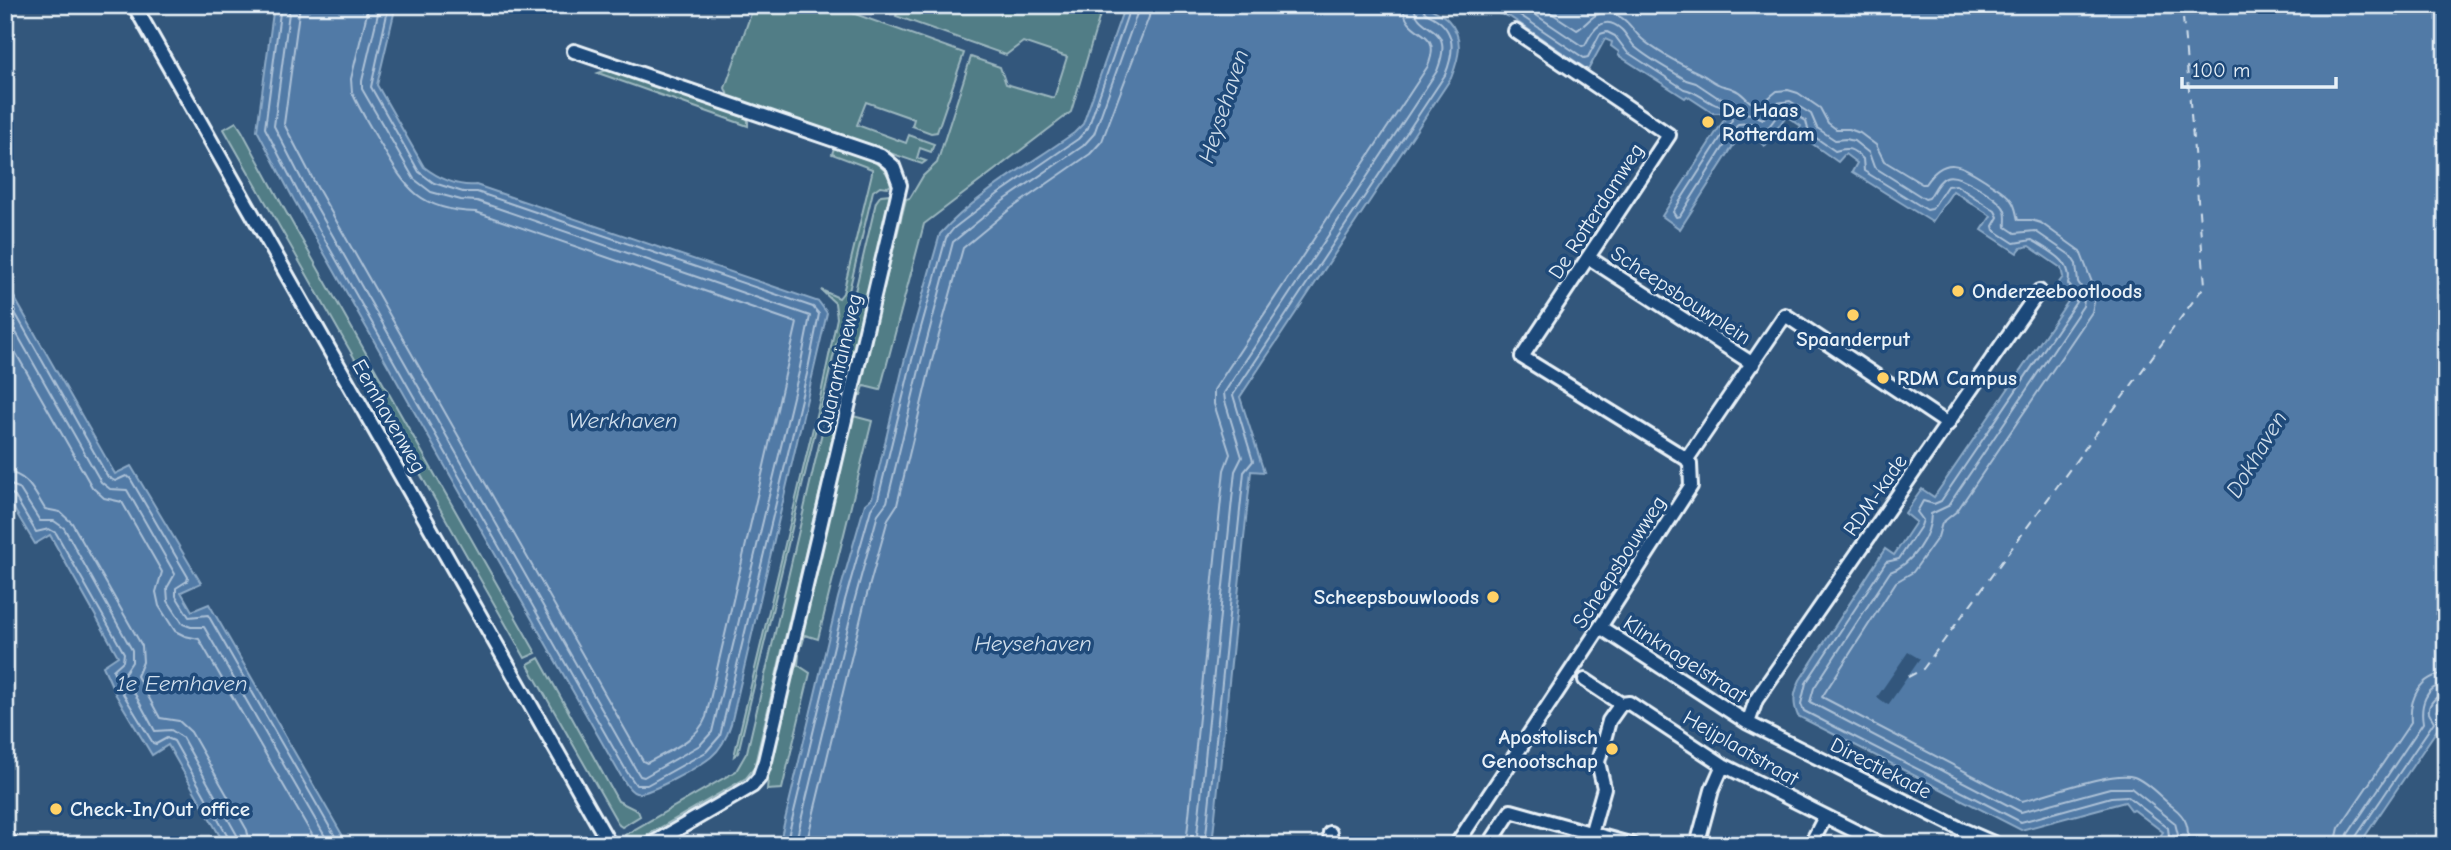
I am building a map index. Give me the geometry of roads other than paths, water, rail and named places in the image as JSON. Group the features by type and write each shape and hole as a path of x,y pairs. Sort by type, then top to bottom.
{"street":[{"name":"Eemhavenweg","path":"134,5 610,845"},
{"name":"De Rotterdamweg","path":"1515,31 1669,135 1522,357 1687,459"},
{"name":"Quarantaineweg","path":"574,51 881,156 893,166 900,185 788,666 759,779 752,786 650,845"},
{"name":"Scheepsbouwplein","path":"1589,258 1753,364"},
{"name":"RDM-kade","path":"1748,723 1756,700 2039,291"},
{"path":"1687,459 1785,315 1948,424"},
{"name":"Scheepsbouwweg","path":"1456,845 1691,486 1690,464 1687,459"},
{"name":"Klinknagelstraat","path":"1601,627 1748,723"},
{"name":"Heijplaatstraat","path":"1585,680 1621,704 1629,703 1723,765 1883,845"},
{"path":"1590,839 1604,788 1598,762 1609,721 1621,704"},
{"name":"Directiekade","path":"1748,723 1998,845"},
{"path":"1697,845 1712,790 1723,765"},
{"path":"1489,845 1511,811 1590,839 1633,845"},
{"path":"1811,844 1825,817"},
{"path":"5,834 12,845"}],"water":[{"name":"Werkhaven","path":"274,5 396,5 377,85 424,167 435,175 455,183 476,185 819,302 827,313 729,729 715,754 674,780 642,793 636,793 629,788 294,200 257,130"},
{"name":"Heysehaven","path":"1125,5 1425,5 1448,20 1459,41 1458,56 1451,78 1240,397 1264,472 1251,471 1212,845 779,845 838,598 865,504 872,498 905,358 940,234 986,193 1074,133 1083,124"},
{"name":"Dokhaven","path":"1474,5 2446,5 2446,696 2436,711 2445,718 2359,845 2154,845 2163,832 2132,811 2125,802 2021,830 1798,716 1795,698 1800,680 1885,549 1894,555 1916,522 1905,513 1922,489 1934,497 2071,297 2057,285 2063,277 2061,268 2029,246 2021,248 2017,253 1982,230 1991,216 1953,191 1932,222 1852,172 1857,163 1845,154 1838,162 1797,133 1801,126 1786,116 1765,146 1749,129 1744,129 1680,229 1662,216 1726,117 1724,113 1713,113 1687,96 1685,98 1618,55 1619,52 1611,46 1612,42 1605,39 1588,70 1510,17"},
{"name":"1e Eemhaven","path":"5,281 115,474 131,466 201,583 181,592 192,611 209,604 348,845 225,845 168,745 152,755 116,695 103,666 118,656 50,535 35,544 5,494"}],"place":[{"name":"De Haas Rotterdam","path":"1708,122"},
{"name":"Onderzeebootloods","path":"1958,291"},
{"name":"Spaanderput","path":"1853,315"},
{"name":"RDM Campus","path":"1883,378"},
{"name":"Scheepsbouwloods","path":"1493,597"},
{"name":"Apostolisch Genootschap","path":"1612,749"},
{"name":"Check-In/Out office","path":"56,809"}]}
